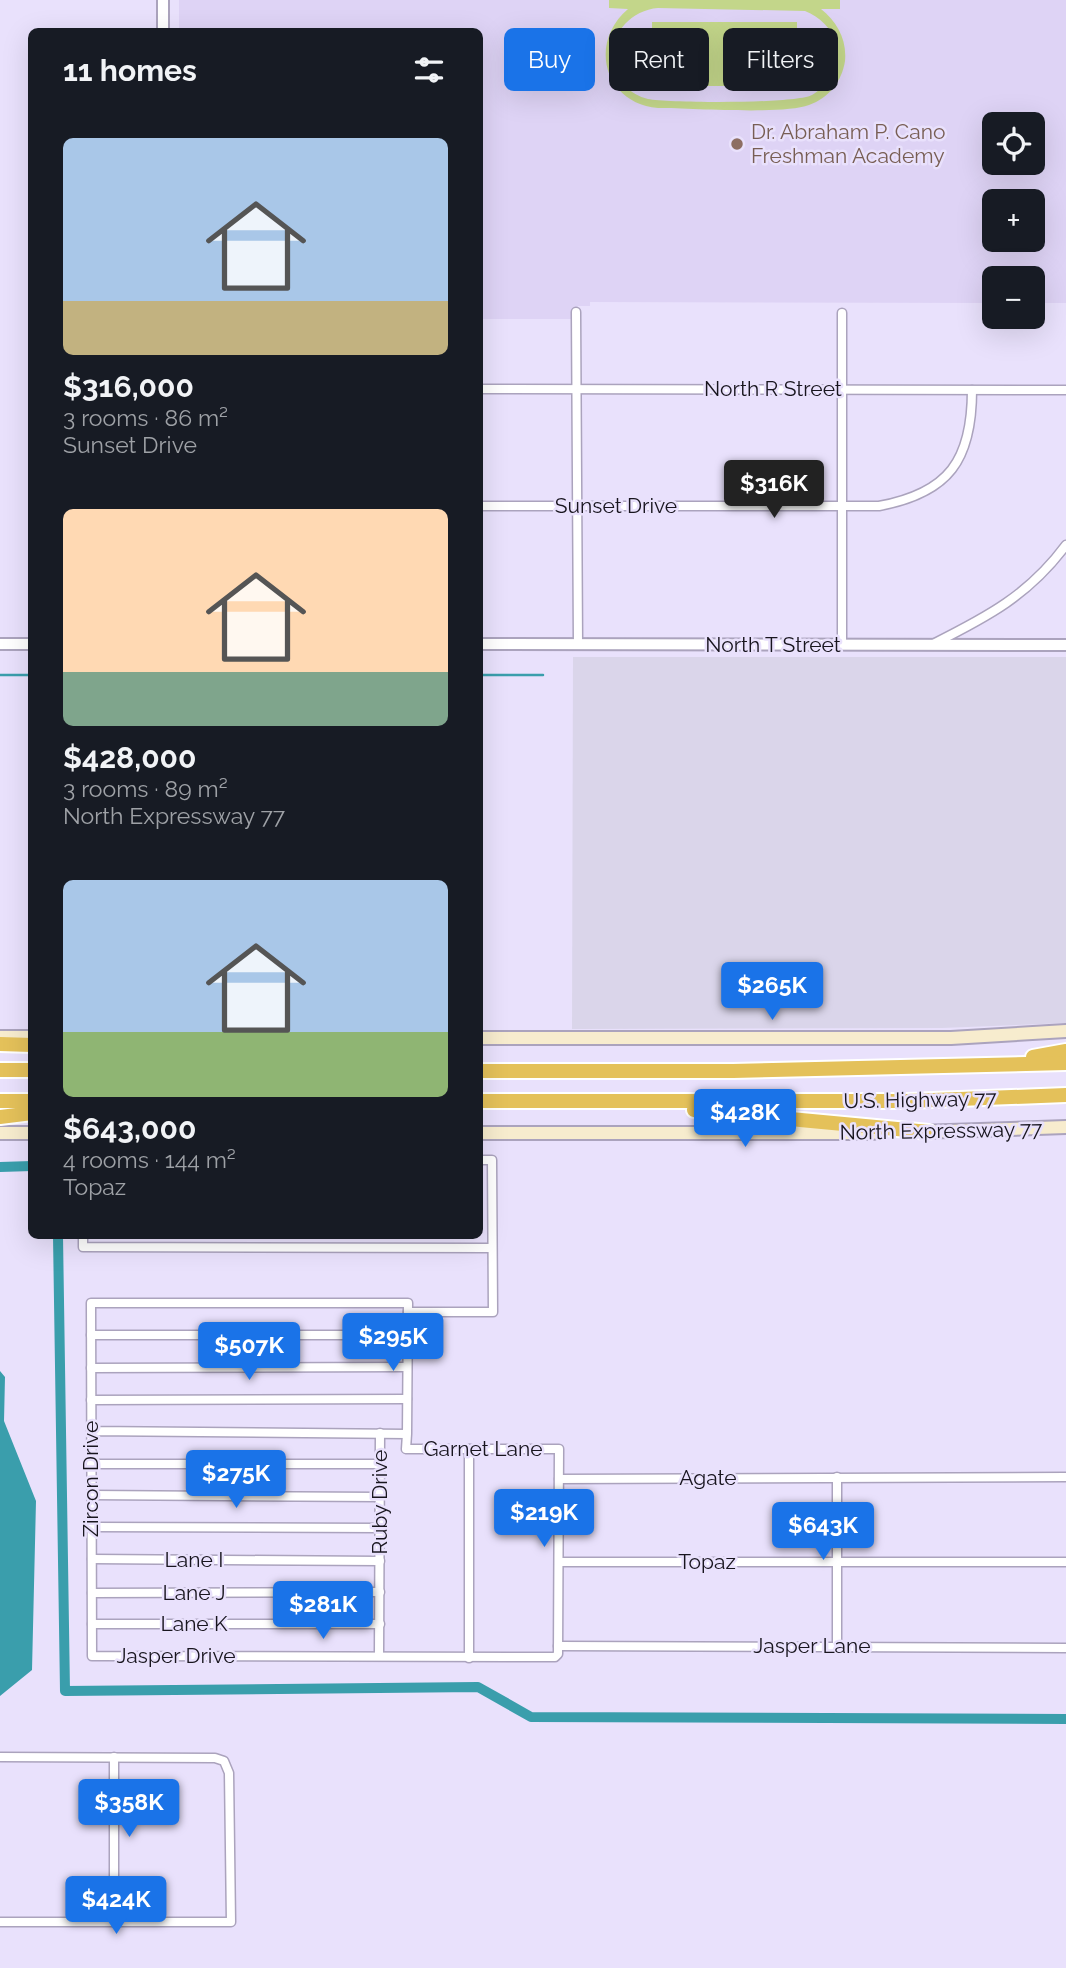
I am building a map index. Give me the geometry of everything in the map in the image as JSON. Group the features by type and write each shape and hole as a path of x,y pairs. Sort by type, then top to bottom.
{"highway":[{"path":"0,1044 28,1045"},
{"path":"978,1068 1066,1051"},
{"name":"U.S. Highway 77","path":"483,1071 978,1068 1066,1063"},
{"path":"0,1070 28,1070"},
{"name":"U.S. Highway 77","path":"483,1101 907,1101 1066,1095"},
{"path":"0,1101 28,1101"},
{"path":"536,1101 701,1110 929,1132"},
{"path":"0,1117 28,1114"}],"main road":[{"path":"483,1038 937,1038 1066,1031"},
{"path":"0,1037 28,1037"},
{"name":"North Expressway 77","path":"483,1133 929,1132 1066,1127"},
{"path":"0,1133 28,1133"}],"street":[{"path":"163,0 163,28"},
{"path":"576,312 578,644"},
{"path":"842,313 842,645"},
{"name":"North R Street","path":"483,388 1066,390"},
{"name":"Sunset Drive","path":"483,506 879,506 905,501 944,480 957,462 966,443 972,390"},
{"path":"933,645 994,612 1029,589 1066,545"},
{"path":"0,644 28,644"},
{"name":"North T Street","path":"483,644 1066,645"},
{"path":"408,1312 493,1312 492,1160 483,1160"},
{"path":"83,1239 83,1247 492,1248"},
{"name":"Zircon Drive","path":"92,1656 91,1303 408,1303 408,1312"},
{"name":"Ruby Drive","path":"407,1434 408,1312"},
{"path":"91,1335 408,1335"},
{"path":"91,1368 408,1367"},
{"path":"91,1400 407,1399"},
{"name":"Garnet Lane","path":"91,1431 407,1434 406,1449 559,1449 559,1479"},
{"name":"Ruby Drive","path":"379,1656 380,1433"},
{"path":"469,1449 469,1658"},
{"path":"91,1464 380,1464"},
{"path":"837,1477 837,1646"},
{"name":"Agate","path":"559,1479 1066,1478"},
{"path":"558,1646 559,1479"},
{"path":"91,1495 380,1497"},
{"path":"92,1527 380,1528"},
{"name":"Lane I","path":"92,1559 380,1561"},
{"name":"Topaz","path":"559,1562 1066,1562"},
{"name":"Lane J","path":"92,1593 380,1591"},
{"name":"Lane K","path":"92,1624 380,1624"},
{"name":"Jasper Drive","path":"92,1656 555,1657 558,1646"},
{"name":"Jasper Lane","path":"558,1646 1066,1648"},
{"path":"0,1757 215,1758 224,1761 229,1773 231,1922 0,1922"},
{"path":"114,1757 114,1922"}],"shaded area":[{"name":"Dr. Abraham P. Cano Freshman Academy","path":"179,0 1066,0 1066,303 1045,303 1045,266 982,266 982,303 590,302 590,306 578,306 578,319 483,319 483,28 179,28"},
{"path":"573,657 1066,657 1066,1023 942,1028 572,1029"}],"green space":[{"path":"609,0 840,0 840,9 821,9 838,28 828,28 816,16 805,11 658,8 633,17 622,28 613,28 628,9 609,8"},
{"path":"652,22 797,22 797,28 723,28 723,86 709,86 709,28 652,28"},
{"path":"838,29 843,38 845,53 838,82"},
{"path":"609,36 609,71 606,54"},
{"path":"621,91 631,91 648,99 732,102 801,98 818,91 830,91 809,105 779,110 658,108 640,104"}],"water":[{"path":"0,1371 5,1377 4,1421 36,1501 32,1670 0,1696"}],"waterway":[{"path":"0,675 28,675"},
{"path":"483,675 543,675"},
{"path":"0,1167 28,1166"},
{"path":"58,1239 65,1691 478,1687 531,1717 1066,1719"}],"place":[{"name":"Dr. Abraham P. Cano Freshman Academy","path":"737,144"}]}
